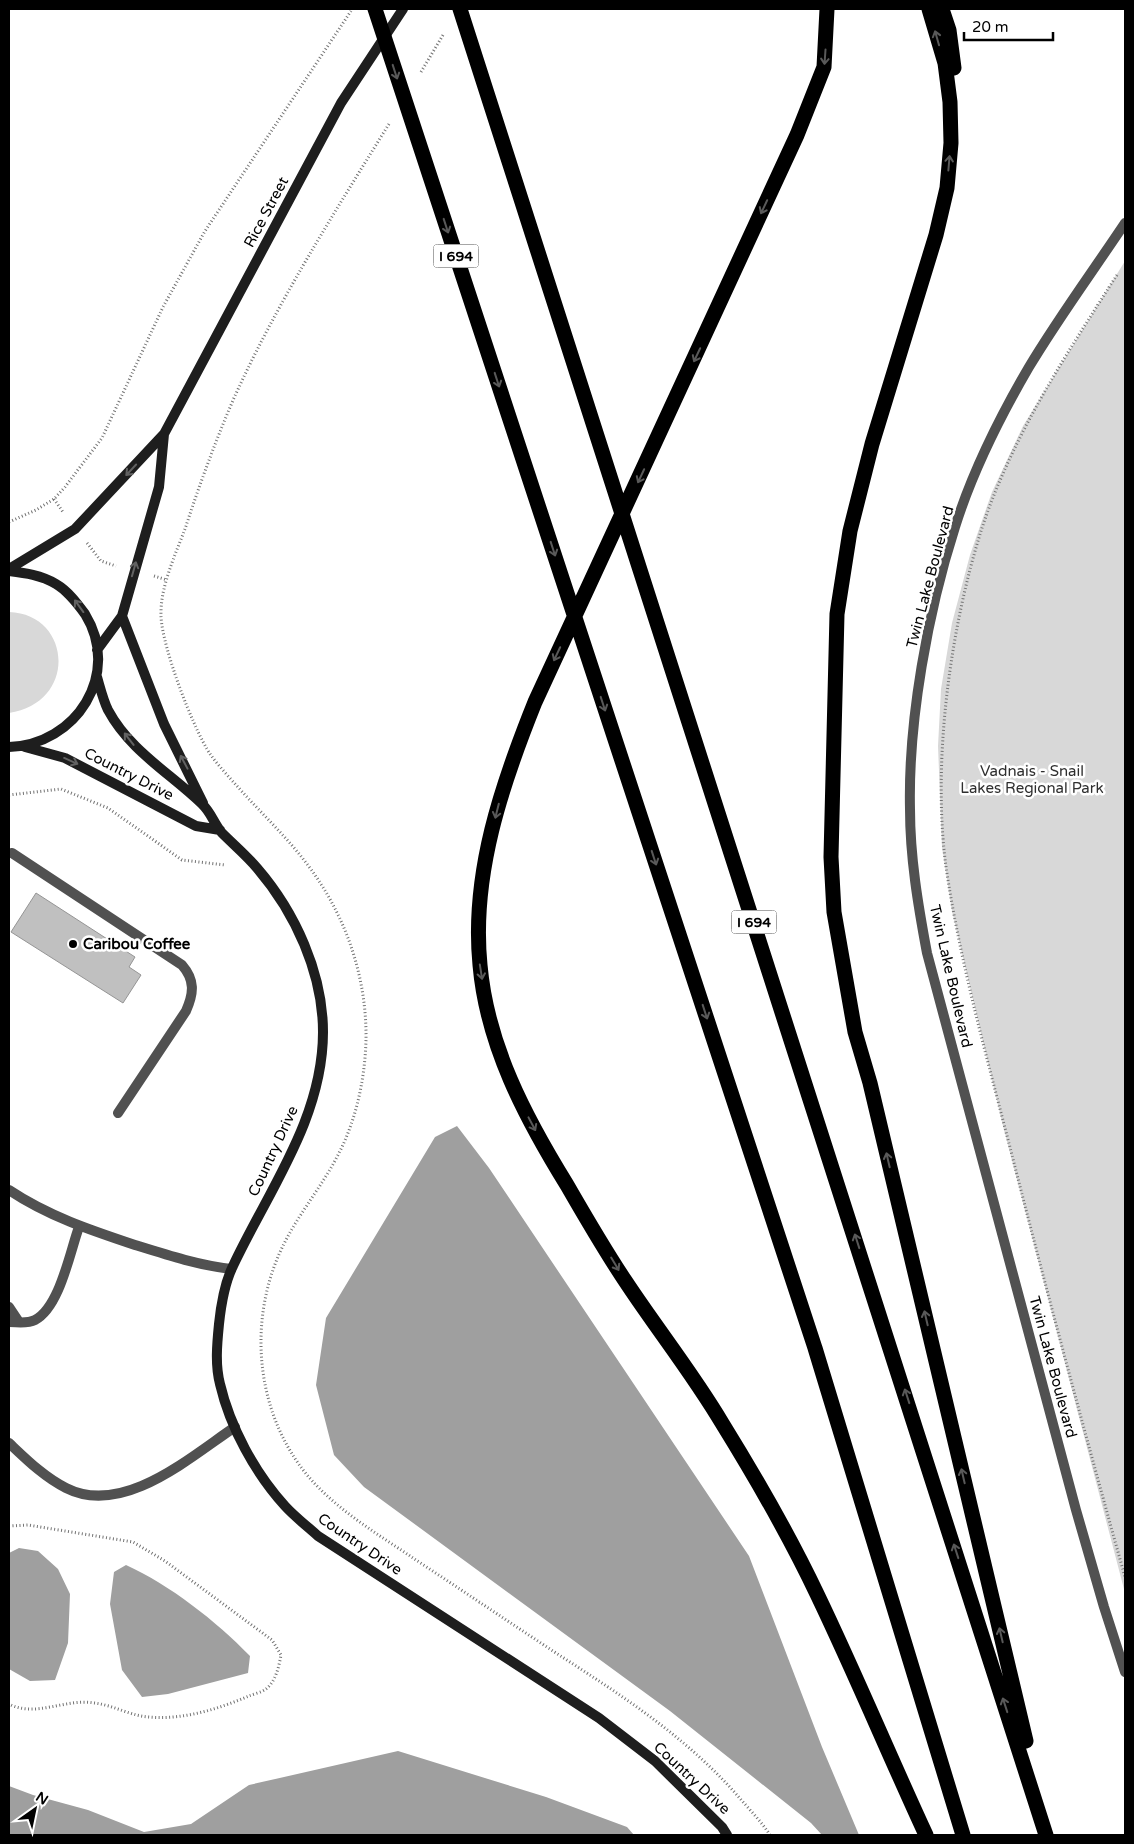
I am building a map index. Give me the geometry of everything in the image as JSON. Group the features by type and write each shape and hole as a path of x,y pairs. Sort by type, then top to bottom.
{"highway":[{"name":"I 694","path":"375,9 815,1348 964,1835"},
{"name":"I 694","path":"460,9 1047,1835"},
{"path":"827,9 824,67 797,135 662,432 535,702 510,764 484,866 479,963 489,1024 512,1087 549,1156 624,1280 720,1419 775,1512 817,1594 926,1835"},
{"path":"929,9 944,62 950,102 951,143 947,188 936,235 872,444 850,531 837,614 831,857 834,912 855,1032 870,1083 1047,1835"},
{"path":"942,9 949,30 955,70 950,102"}],"street":[{"name":"Rice Street","path":"9,570 75,529 164,434 341,103 402,9"},
{"name":"Twin Lake Boulevard","path":"1125,223 1029,367 990,445 955,527 923,664 913,733 910,808 915,884 927,953 1076,1510 1125,1672"},
{"name":"Rice Street","path":"97,650 122,616 133,571 159,487 164,434"},
{"path":"9,570 32,574 57,584 77,602 91,625 97,650 96,677 87,702 71,723 50,738 25,747 9,747"},
{"path":"122,616 164,724 205,806"},
{"name":"Country Drive","path":"96,677 108,710 128,739 143,755 205,806 220,830 258,869 282,903 307,947 317,985 323,1031 318,1081 304,1126 231,1269 221,1306 217,1350 220,1383 234,1427 257,1470 285,1506 318,1536 598,1718 655,1761 722,1827 727,1835"},
{"name":"Country Drive","path":"25,747 74,762 196,826 220,830"},
{"path":"12,854 182,965 189,974 193,992 186,1011 118,1113"},
{"path":"9,1190 32,1205 79,1227 204,1266 231,1269"},
{"path":"9,1307 14,1322 28,1322 37,1319 52,1304 79,1227"},
{"path":"9,1443 29,1462 67,1489 98,1496 132,1491 152,1482 234,1427"}],"path":[{"path":"9,522 36,510 54,499 66,487 102,438 163,308 204,231 353,9"},
{"path":"347,193 285,299 236,394 205,469 167,580 161,612 166,647 208,752 307,863 322,887 351,944 364,1002 366,1037 363,1079 353,1117 340,1151 280,1251 264,1301 260,1348 266,1390 280,1431 296,1460 313,1482 330,1498 397,1547 672,1731 719,1775 770,1835"},
{"path":"1120,270 1051,378 1014,451 983,526 970,573 949,676 943,755 943,832 946,864 962,958 1056,1330 1125,1577"},
{"path":"54,499 101,561 167,580"},
{"path":"9,795 61,789 108,808 182,860 258,869"},
{"path":"9,1526 28,1525 133,1542 165,1561 272,1640 281,1655 278,1672 266,1689 223,1707 176,1718 148,1717 94,1702 66,1704 36,1710 16,1708 9,1704"}],"green space":[{"name":"Vadnais - Snail Lakes Regional Park","path":"1125,261 1125,1593 1003,1126 952,911 942,847 938,746 941,689 952,623 970,555 992,492 1023,426"},
{"path":"9,612 30,617 45,627 55,642 58,659 56,677 47,693 31,706 9,713"}],"shaded area":[{"path":"457,1126 489,1168 749,1556 822,1747 859,1835 822,1835 811,1823 670,1711 364,1487 334,1455 316,1385 326,1318 435,1137"},
{"path":"19,1548 38,1551 58,1569 70,1594 68,1643 55,1680 30,1681 9,1669 9,1553"},
{"path":"126,1565 176,1593 222,1630 250,1656 248,1673 168,1694 142,1697 122,1670 110,1604 114,1572"},
{"path":"398,1751 546,1797 627,1827 634,1835 9,1835 9,1786 33,1795 88,1810 144,1832 191,1824 249,1785"}],"building":[{"name":"Caribou Coffee","path":"36,893 135,957 129,967 141,975 123,1003 11,932"}],"place":[{"name":"Caribou Coffee","path":"73,944"}]}
